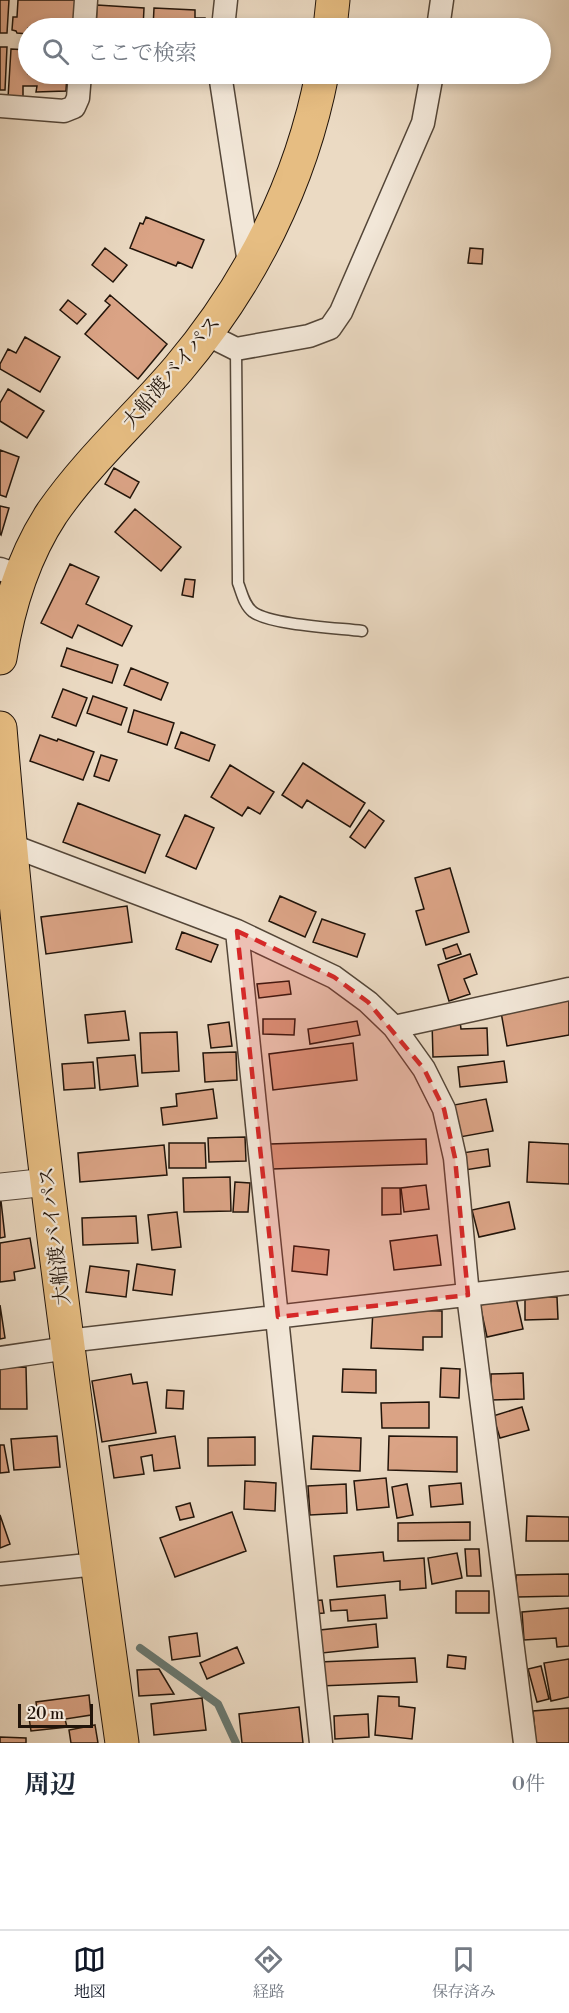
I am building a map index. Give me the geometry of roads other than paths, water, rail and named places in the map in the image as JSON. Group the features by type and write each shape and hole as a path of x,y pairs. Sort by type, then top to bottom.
{"highway":[{"path":"331,18 333,0"},
{"name":"大船渡バイパス","path":"0,658 7,620 10,573 78,480 178,369 206,334 250,270 282,203 304,143 319,84"},
{"name":"大船渡バイパス","path":"0,728 5,846 67,1345 122,1743"}],"street":[{"path":"85,18 86,0"},
{"path":"224,18 226,0"},
{"path":"439,18 442,0"},
{"path":"0,106 64,111 74,107 78,98 79,84"},
{"path":"222,84 250,270"},
{"path":"206,334 236,349 309,336 330,328 341,312 423,123 430,84"},
{"path":"5,846 237,931 334,978 368,1002 394,1027 424,1069 444,1109 455,1158 468,1295 525,1743"},
{"path":"237,931 321,1743"},
{"path":"394,1027 569,989"},
{"path":"0,1187 48,1182"},
{"path":"0,1358 67,1345 278,1317 569,1283"},
{"path":"0,1574 97,1564"}],"lane":[{"path":"236,349 238,583 246,604 254,613 276,620 362,631"}],"waterway":[{"path":"140,1648 218,1704 236,1743"}]}
